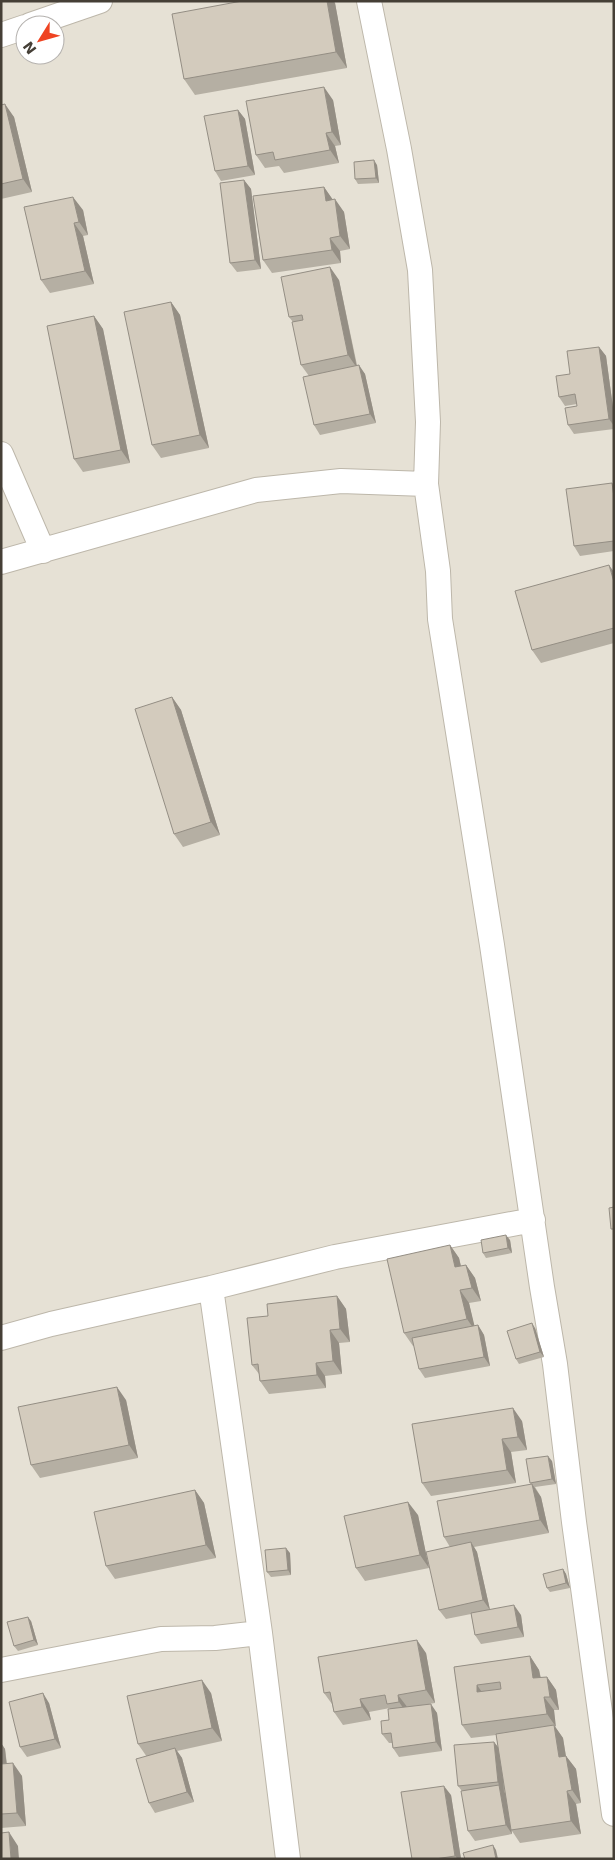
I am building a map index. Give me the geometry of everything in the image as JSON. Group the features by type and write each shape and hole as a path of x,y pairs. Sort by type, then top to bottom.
{"street":[{"path":"59,15 100,1"},
{"path":"369,2 399,149 420,270 428,422 426,484 438,571 440,619 492,945 555,1364 575,1531 614,1814"},
{"path":"1,35 15,30"},
{"path":"1,454 43,551"},
{"path":"1,562 256,490 341,481 426,484"},
{"path":"1,1338 52,1324 212,1288 335,1257 533,1220"},
{"path":"212,1288 260,1633 288,1859"},
{"path":"1,1670 161,1639 215,1638 260,1633"}],"shaded area":[{"path":"1,1 614,1 614,1859 1,1859"}],"building":[{"path":"242,1 327,1 336,52 184,79 172,14"},
{"path":"324,87 332,132 326,133 330,150 275,160 273,152 256,155 246,101"},
{"path":"5,104 23,179 1,184 1,105"},
{"path":"238,110 248,166 215,171 204,116"},
{"path":"374,160 376,178 355,179 354,162"},
{"path":"244,180 255,260 230,263 220,183"},
{"path":"324,187 326,201 335,199 340,236 330,238 332,250 263,260 253,196"},
{"path":"73,197 79,222 74,223 85,271 41,280 24,207"},
{"path":"330,267 348,355 301,365 292,322 303,320 302,315 289,317 281,277"},
{"path":"171,302 200,435 152,445 124,312"},
{"path":"94,316 121,450 74,459 47,326"},
{"path":"599,347 609,419 568,425 565,408 577,406 575,394 559,397 556,376 570,374 567,351"},
{"path":"359,365 370,414 314,425 303,377"},
{"path":"612,483 614,497 614,541 574,546 566,489"},
{"path":"609,565 614,582 614,628 532,650 515,591"},
{"path":"172,697 211,822 174,834 135,709"},
{"path":"614,1207 614,1229 611,1229 609,1208"},
{"path":"506,1235 508,1248 483,1253 481,1240"},
{"path":"450,1245 455,1267 466,1265 472,1288 460,1290 467,1319 404,1333 387,1259"},
{"path":"337,1296 340,1329 330,1330 333,1361 316,1363 317,1375 260,1381 258,1364 252,1365 247,1318 268,1316 267,1304"},
{"path":"532,1323 540,1352 516,1359 507,1331"},
{"path":"478,1325 484,1357 419,1369 412,1338"},
{"path":"117,1387 129,1445 31,1465 18,1407"},
{"path":"513,1408 518,1437 502,1439 507,1470 422,1483 412,1424"},
{"path":"548,1456 552,1479 530,1483 526,1459"},
{"path":"532,1484 540,1520 444,1537 437,1501"},
{"path":"195,1490 206,1545 106,1566 94,1512"},
{"path":"408,1502 420,1555 356,1568 344,1516"},
{"path":"471,1542 483,1600 439,1610 426,1552"},
{"path":"286,1548 288,1570 267,1572 265,1550"},
{"path":"563,1569 566,1583 547,1588 543,1574"},
{"path":"514,1605 518,1627 475,1635 471,1613"},
{"path":"28,1617 34,1640 14,1646 7,1622"},
{"path":"417,1640 426,1690 398,1695 399,1702 387,1704 385,1695 360,1699 362,1707 334,1712 330,1692 324,1693 318,1657"},
{"path":"530,1656 533,1678 547,1677 550,1697 544,1697 547,1714 462,1725 454,1667","holes":["500,1682 501,1689 477,1692 477,1685"]},
{"path":"202,1680 212,1728 138,1744 127,1696"},
{"path":"43,1693 55,1739 20,1747 9,1702"},
{"path":"431,1704 436,1742 393,1748 391,1733 382,1734 381,1721 389,1720 388,1709"},
{"path":"554,1725 559,1757 566,1756 572,1790 567,1791 571,1821 511,1830 496,1734"},
{"path":"494,1742 498,1782 458,1786 454,1745"},
{"path":"175,1748 187,1792 149,1803 136,1759"},
{"path":"13,1763 17,1813 1,1814 1,1764"},
{"path":"499,1785 506,1825 468,1831 461,1791"},
{"path":"444,1786 455,1856 435,1859 412,1859 401,1792"},
{"path":"9,1832 11,1859 1,1859 1,1833"},
{"path":"493,1845 496,1859 465,1859 463,1853"}]}
